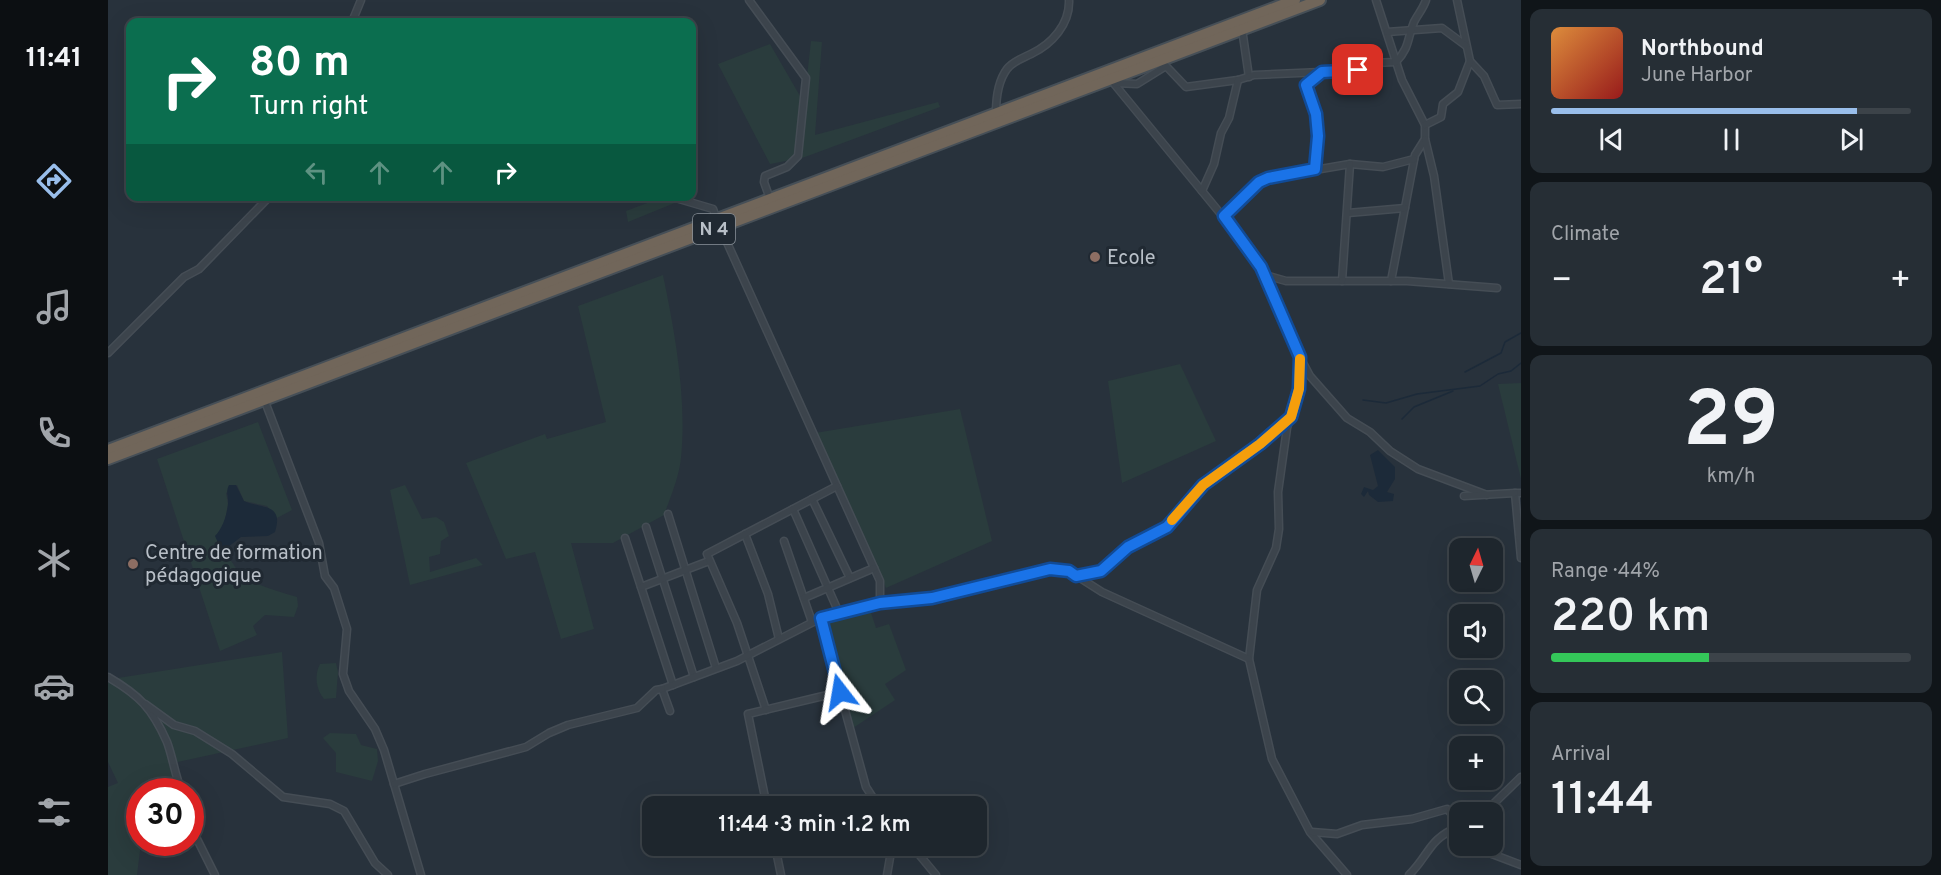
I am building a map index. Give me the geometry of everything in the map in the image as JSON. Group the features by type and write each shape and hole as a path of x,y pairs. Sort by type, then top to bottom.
{"highway":[{"name":"N 4","path":"108,459 718,223 770,199 1295,0"},
{"name":"N 4","path":"108,450 718,223 1112,81 1320,0"}],"street":[{"path":"354,18 361,0"},
{"path":"749,0 806,78 798,156 787,167 765,176 764,182 770,199"},
{"path":"996,113 996,97 1007,69 1014,63 1043,49 1058,34 1067,18 1070,0"},
{"path":"1376,0 1402,80 1425,124 1425,139 1434,176 1449,284"},
{"path":"1112,81 1137,84 1166,66 1181,85 1186,87 1295,71 1347,72 1373,63 1396,62 1407,50 1412,30 1426,0"},
{"path":"1457,0 1470,61 1484,76 1497,105 1521,104"},
{"path":"1387,32 1442,28 1466,45"},
{"path":"1242,29 1249,77"},
{"path":"1425,124 1441,117 1443,104 1458,92 1464,82 1470,61"},
{"path":"1315,169 1318,136 1316,114 1313,101 1305,88 1322,72"},
{"path":"1112,81 1247,246 1265,275 1310,376 1347,418 1370,432 1390,451 1418,469 1487,495"},
{"path":"1202,190 1214,164 1221,133 1229,118 1238,81"},
{"path":"1391,281 1414,159 1425,139"},
{"path":"1224,216 1259,182 1268,178 1350,164 1383,167 1414,159"},
{"path":"1342,281 1341,261 1348,213 1350,164"},
{"path":"108,353 184,277 198,269 265,201"},
{"path":"686,201 713,209 880,581 880,603"},
{"path":"1348,213 1405,208"},
{"path":"1265,275 1286,281 1391,281 1497,288"},
{"path":"1300,357 1299,389 1291,417 1278,492 1279,529 1269,566 1257,590 1249,659 1272,759 1310,832 1347,875"},
{"path":"264,399 319,543 325,576 334,588 347,629 343,674 349,691 375,729 421,875"},
{"path":"1076,576 1097,574 1128,547 1167,527 1203,485 1260,444 1291,417"},
{"path":"766,710 749,654 707,554 837,486"},
{"path":"1464,496 1518,493 1521,558"},
{"path":"812,499 850,578"},
{"path":"793,509 839,614"},
{"path":"668,514 716,669"},
{"path":"646,527 694,677"},
{"path":"746,534 768,594 779,639"},
{"path":"625,538 673,685"},
{"path":"784,541 812,622"},
{"path":"641,587 710,561"},
{"path":"804,598 873,567"},
{"path":"394,784 526,747 568,725 636,708 656,690 716,669 821,618 880,603 932,598 1050,569 1069,571 1102,592 1249,659"},
{"path":"821,618 866,787 872,796"},
{"path":"108,677 132,690 144,704 167,742 178,778"},
{"path":"662,689 670,711"},
{"path":"765,796 748,714 840,692"},
{"path":"144,704 174,725 195,731 232,754 283,797 330,804 344,811 375,863 388,875"},
{"path":"1495,802 1521,777"},
{"path":"1310,832 1337,834 1362,825 1412,819 1446,809 1449,812"},
{"path":"1409,875 1435,840 1449,830"},
{"path":"204,853 215,875"},
{"path":"777,856 781,875"},
{"path":"887,875 890,856"},
{"path":"920,856 936,875"},
{"path":"1497,856 1521,865"}],"shaded area":[{"path":"811,41 822,42 815,135 938,102 940,107 805,157 770,164 718,64 770,44 804,103"},
{"path":"652,201 680,201 628,222 626,211"},
{"path":"663,275 676,343 681,389 681,458 677,479 664,515 613,543 571,543 594,629 561,639 535,552 506,559 466,463 545,434 547,439 606,422 578,306"},
{"path":"1180,364 1216,441 1122,483 1108,381"},
{"path":"1521,383 1521,479 1498,384"},
{"path":"960,409 992,541 886,588 815,433"},
{"path":"258,422 292,510 277,518 267,506 244,501 237,485 226,493 228,504 220,547 245,577 267,588 297,597 298,606 294,617 265,615 253,626 257,635 220,651 157,459"},
{"path":"405,485 422,519 436,517 444,522 449,536 441,541 440,554 429,557 430,572 476,558 483,565 410,585 390,490"},
{"path":"870,610 876,628 889,624 906,670 885,684 895,700 853,728 826,624"},
{"path":"282,652 288,738 173,763 178,778 126,778 126,856 139,856 137,875 108,875 108,787 118,783 108,762 108,683 118,678"},
{"path":"336,663 338,672 336,698 324,699 317,682 318,668 320,664"},
{"path":"330,733 356,734 361,745 377,749 378,761 372,781 336,772 336,753 323,738"}],"water":[{"path":"1378,450 1395,467 1395,479 1387,492 1394,494 1393,501 1378,502 1369,495 1368,491 1364,497 1361,494 1364,487 1373,490 1378,486 1370,455"},
{"path":"229,485 236,485 244,501 274,512 277,523 275,532 268,536 241,537 228,547 220,547 215,536 226,516"}],"waterway":[{"path":"1465,372 1501,353 1505,342 1521,333"},
{"path":"1363,400 1386,403 1417,394 1480,386 1498,374 1511,371 1521,363"},
{"path":"1402,419 1414,407 1453,391"}],"slow traffic":[{"path":"1172,520 1203,485 1235,459 1260,444 1291,417 1299,389 1300,359"}],"place":[{"name":"Ecole","path":"1095,257"},
{"name":"Centre de formation pédagogique","path":"133,564"}],"route":[{"path":"840,692 821,618 880,603 902,603 932,598 1050,569 1069,571 1076,576 1097,574 1128,547 1167,527 1203,485 1235,459 1260,444 1291,417 1299,389 1300,357 1280,306 1261,267 1224,216 1259,182 1268,178 1315,169 1318,136 1316,114 1313,101 1305,88 1306,85 1322,72 1358,70"}]}
